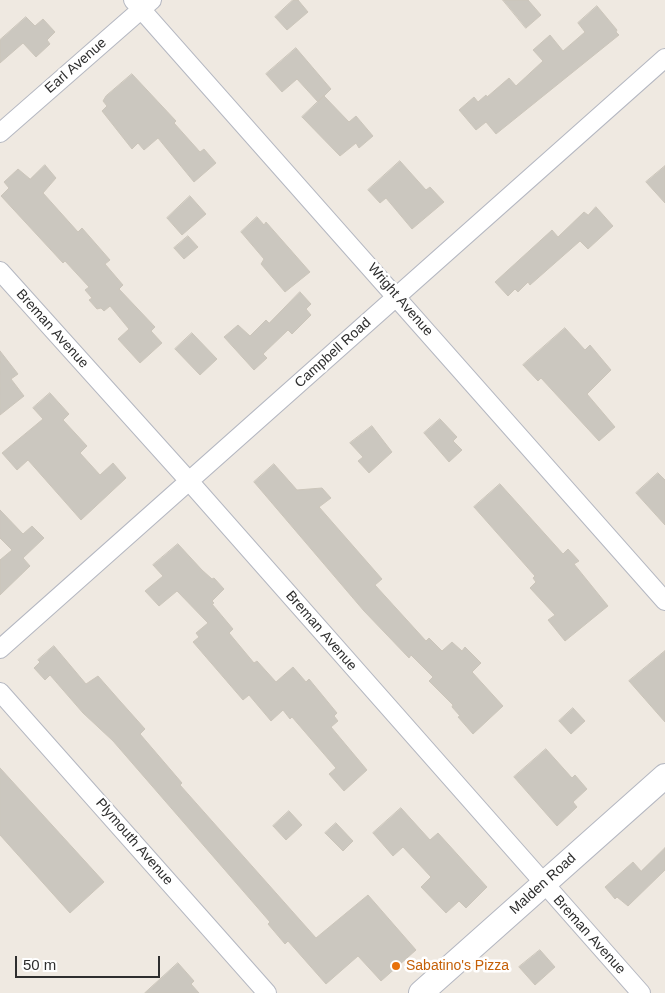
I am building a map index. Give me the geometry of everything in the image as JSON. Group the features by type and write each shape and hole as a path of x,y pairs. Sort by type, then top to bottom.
{"street":[{"name":"Earl Avenue","path":"0,133 142,3"},
{"name":"Wright Avenue","path":"142,3 665,601"},
{"name":"Campbell Road","path":"0,649 665,58"},
{"name":"Breman Avenue","path":"0,271 189,481 641,993"},
{"name":"Plymouth Avenue","path":"0,692 267,993"},
{"name":"Malden Road","path":"421,993 665,776"}],"building":[{"path":"293,0 298,0 308,12 287,30 275,17"},
{"path":"503,0 528,0 541,15 526,28"},
{"path":"597,6 619,35 496,134 486,122 476,130 459,110 474,97 478,102 486,95 487,97 509,78 516,86 543,61 533,50 550,35 563,51 585,32 578,23"},
{"path":"26,17 35,26 43,19 55,32 47,40 50,44 36,57 23,43 0,63 0,40"},
{"path":"296,48 331,89 318,102 297,79 282,92 266,74"},
{"path":"132,74 176,121 174,123 200,152 204,149 216,163 194,182 158,138 144,150 138,143 132,149 102,111 107,106 103,101 106,96"},
{"path":"324,96 349,122 356,116 373,136 359,148 356,143 340,156 302,117"},
{"path":"400,161 426,190 430,187 444,202 412,229 386,198 380,203 368,190"},
{"path":"45,165 56,178 43,193 78,232 82,228 110,260 105,264 123,285 119,289 155,327 151,331 162,343 140,363 118,339 129,329 110,306 104,311 101,308 97,309 89,300 92,298 85,290 89,287 65,261 63,263 1,196 9,188 4,182 18,169 30,179"},
{"path":"665,166 665,203 646,182"},
{"path":"190,196 206,214 182,235 167,218"},
{"path":"596,207 613,226 588,249 580,241 530,285 528,282 518,292 515,289 508,296 495,282 552,230 558,237 584,212 588,215"},
{"path":"257,217 264,225 266,222 310,272 285,292 261,264 264,259 241,232"},
{"path":"188,236 198,247 184,259 174,248"},
{"path":"300,292 311,304 306,309 311,315 292,334 288,330 263,354 267,358 254,370 224,337 238,325 250,336 266,320 269,323"},
{"path":"565,328 585,350 590,345 611,370 587,394 615,427 599,441 541,378 538,381 523,365"},
{"path":"192,333 217,359 200,375 175,349"},
{"path":"0,351 18,374 11,379 24,396 0,415"},
{"path":"50,393 69,414 63,420 87,446 80,453 100,475 113,463 126,478 81,520 28,460 17,470 2,453 43,419 33,408"},
{"path":"440,419 457,437 453,441 462,450 449,462 424,433"},
{"path":"372,426 392,452 369,473 358,461 363,457 350,443"},
{"path":"274,464 297,490 322,488 331,498 319,507 382,579 375,585 426,641 429,638 442,651 452,642 462,651 465,647 481,663 472,672 503,706 473,734 458,717 460,716 452,707 453,705 429,681 433,677 411,655 409,658 364,611 254,482"},
{"path":"658,473 665,480 665,525 636,493"},
{"path":"500,484 563,554 568,549 579,561 574,564 608,606 565,641 548,620 555,615 530,588 536,582 533,578 535,576 474,507"},
{"path":"0,510 23,534 32,526 44,538 23,558 30,566 0,595 0,560 12,550 0,538"},
{"path":"178,544 202,570 212,579 214,578 224,589 212,601 214,603 212,604 233,629 229,633 254,663 257,661 276,682 293,667 306,682 309,679 337,713 334,716 338,721 331,727 367,770 344,791 329,774 336,768 292,717 290,719 283,710 271,721 249,695 243,700 193,642 199,637 196,633 208,623 177,591 159,606 145,591 163,576 153,565"},
{"path":"54,646 86,684 98,676 145,729 140,734 182,783 180,785 316,938 368,895 416,950 381,981 358,956 326,984 288,941 285,944 268,924 270,922 113,741 83,713 50,675 45,680 34,668 40,662 38,660"},
{"path":"665,651 665,722 629,681"},
{"path":"573,708 585,721 571,734 559,721"},
{"path":"546,749 572,778 575,775 587,789 573,802 577,807 557,826 514,777"},
{"path":"0,768 104,882 70,913 0,835"},
{"path":"401,808 430,840 438,833 487,887 466,908 459,901 446,913 421,887 431,877 403,847 393,856 373,833"},
{"path":"289,811 302,825 286,840 273,826"},
{"path":"336,823 353,841 343,851 325,833"},
{"path":"665,848 665,870 628,906 617,897 615,899 605,887 633,862 641,871"},
{"path":"540,950 555,967 535,985 519,967"},
{"path":"178,963 194,981 191,984 199,993 145,993"}],"place":[{"name":"Sabatino's Pizza","path":"396,966"}]}
